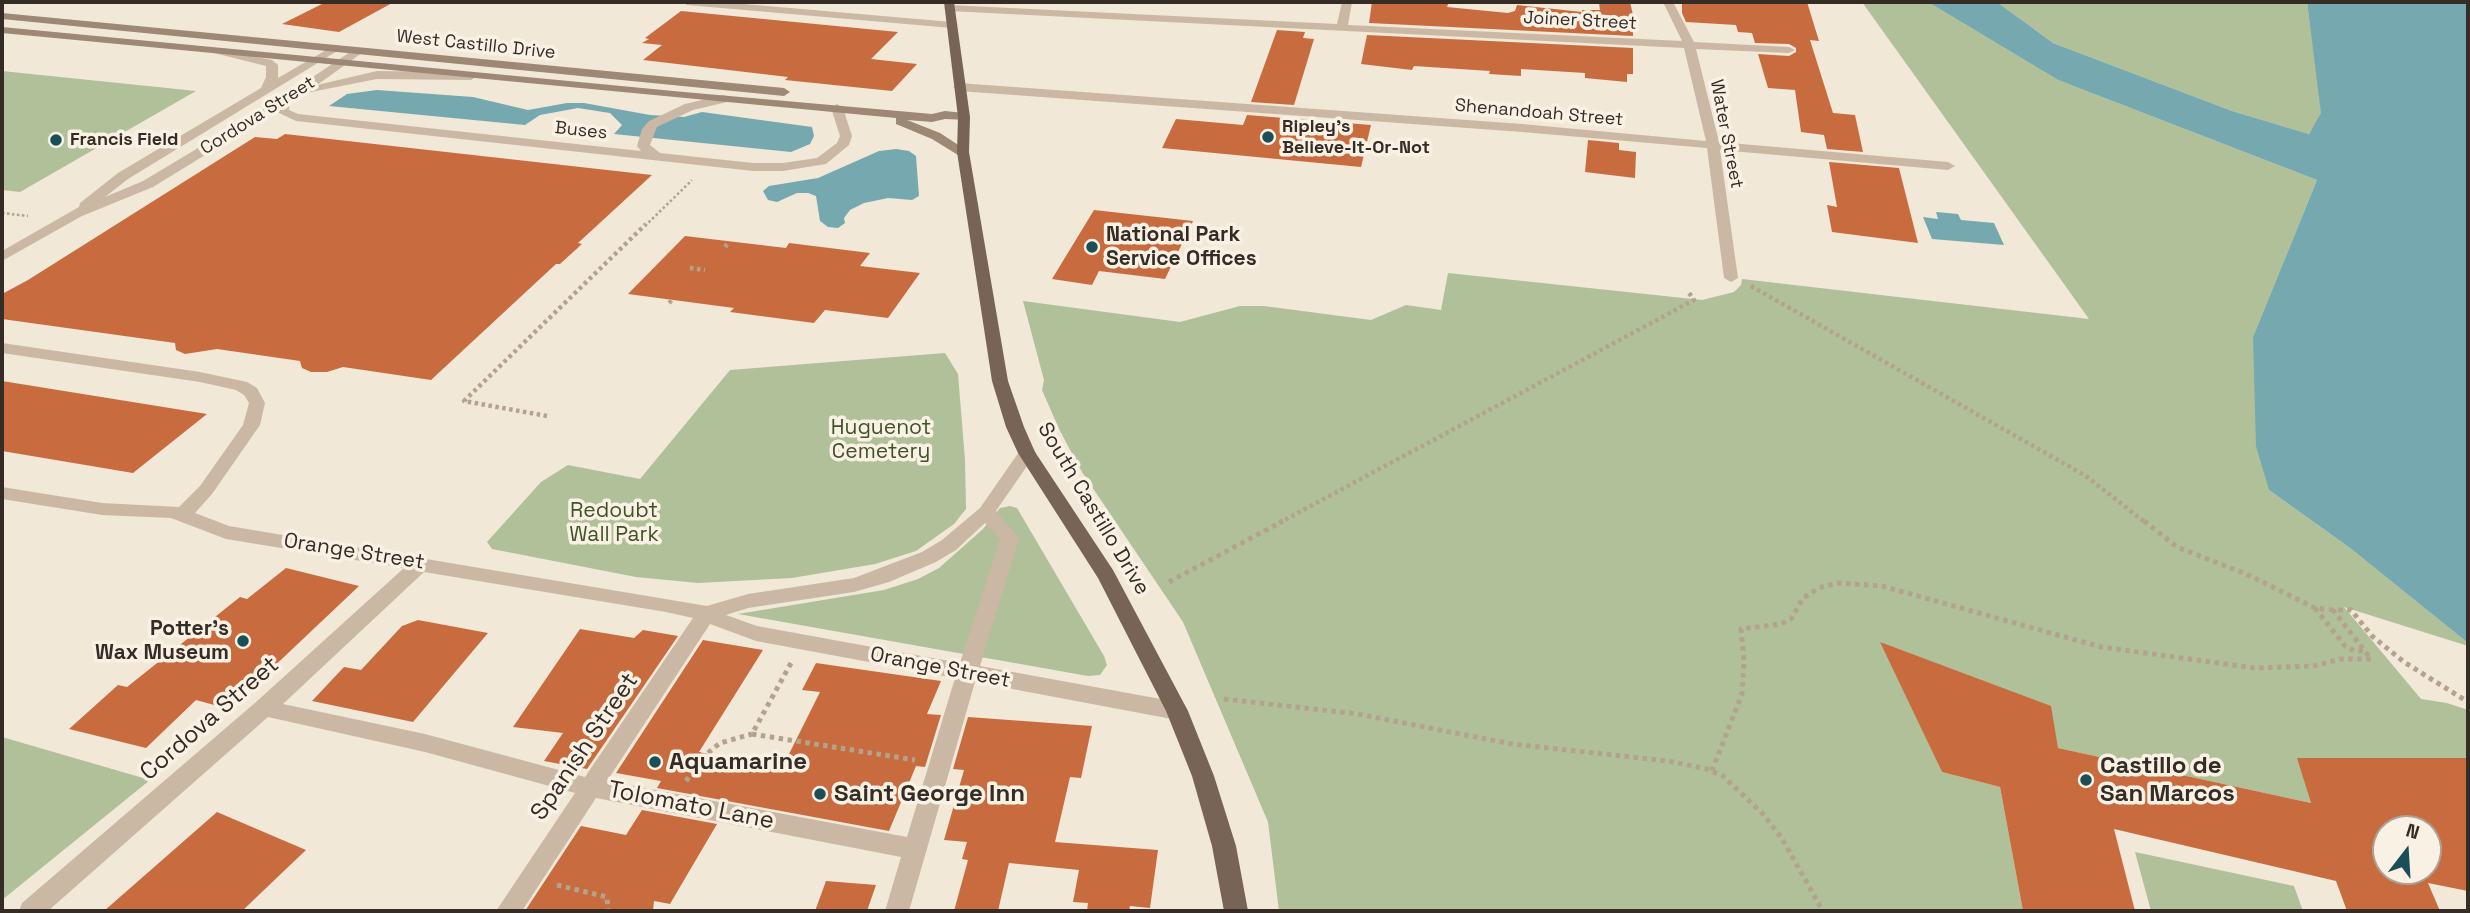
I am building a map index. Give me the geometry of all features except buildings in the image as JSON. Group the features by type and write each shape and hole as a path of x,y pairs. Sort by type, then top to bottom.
{"main road":[{"name":"South Castillo Drive","path":"949,5 964,117 963,152 1000,381 1015,427 1027,453 1105,575 1177,711 1207,788 1224,846 1236,911"},
{"name":"West Castillo Drive","path":"2,16 930,106 945,115"},
{"name":"West Castillo Drive","path":"2,30 932,118 945,115 964,117"},
{"path":"863,111 920,128 963,152"}],"street":[{"path":"687,2 951,25"},
{"path":"1100,2 1103,16"},
{"path":"1342,27 1347,2"},
{"name":"Water Street","path":"1668,2 1689,44 1713,144 1730,274"},
{"name":"Joiner Street","path":"949,5 1103,16 1789,50"},
{"name":"Cordova Street","path":"77,213 97,194 123,176 335,48"},
{"path":"215,50 268,62 274,69 264,93"},
{"name":"Cordova Street","path":"2,257 77,213 148,184 284,102 360,50"},
{"path":"296,94 377,75 471,76"},
{"name":"Shenandoah Street","path":"959,87 1713,144 1948,166"},
{"path":"656,156 643,146 643,139 653,124 669,114 723,99"},
{"name":"Buses","path":"284,102 283,112 296,117 710,162 783,167 821,161 843,145 846,136 837,108"},
{"path":"2,348 200,377 241,386 251,392 257,403 257,412 251,425 206,490 182,516"},
{"name":"Orange Street","path":"707,613 748,601 882,577 929,557 949,545 986,512 1027,453"},
{"name":"Orange Street","path":"2,492 102,509 163,511 226,532 707,613 720,621 756,633 1177,711"},
{"path":"897,911 1010,538 986,512"},
{"name":"Cordova Street","path":"30,911 264,708 422,563"},
{"name":"Spanish Street","path":"508,911 707,613"},
{"name":"Tolomato Lane","path":"264,708 425,743 589,787 915,849"}],"path":[{"path":"547,416 464,401 710,162"},
{"path":"725,247 729,242"},
{"path":"690,268 705,270"},
{"path":"1730,274 2086,475 2177,547 2204,560 2246,574 2315,608 2351,610 2372,636 2404,662 2468,702"},
{"path":"1169,582 1694,300 1689,293"},
{"path":"1712,771 1742,694 1744,662 1741,629 1782,624 1791,619 1803,598 1819,588 1838,583 1882,586 2101,647 2186,660 2280,668 2328,664 2341,659 2371,659 2333,610"},
{"path":"2315,608 2345,646 2354,652 2365,652"},
{"path":"752,734 802,642"},
{"path":"1224,699 1358,714 1512,744 1689,763 1712,771 1739,789 1762,813 1781,837 1823,911"},
{"path":"672,802 704,757 720,743 752,734 940,764"},
{"path":"529,879 607,897 608,911"}],"green space":[{"path":"1862,2 1928,2 2058,80 2317,180 2253,337 2269,490 2350,548 2468,643 2468,646 2344,607 2421,699 2468,710 2468,758 2298,758 2311,803 2058,748 1881,642 1942,772 2000,787 2023,911 1279,911 1268,822 1183,622 1082,472 1059,429 1042,390 1044,380 1023,301 1180,322 1240,306 1264,306 1371,320 1406,305 1441,310 1448,273 1702,300 1734,292 1741,285 1742,279 2089,319"},
{"path":"1997,2 2307,2 2322,113 2309,134 2232,111 2053,43"},
{"name":"Francis Field","path":"2,71 196,91 20,192 2,190"},
{"path":"945,353 958,374 966,509 954,524 916,551 875,564 792,578 698,583 636,577 492,549 487,542 541,482 568,465 640,479 730,370"},
{"path":"1000,508 1017,508 1104,656 1107,665 1100,675 1088,676 738,614 884,590 918,579 939,568 983,529"},
{"path":"2,737 150,780 2,900"},
{"path":"2135,852 2294,886 2303,911 2151,911"}],"water":[{"path":"1928,2 1997,2 2053,43 2232,111 2309,134 2321,113 2307,2 2468,2 2468,643 2350,548 2269,490 2256,446 2253,337 2317,180 2058,80"},
{"path":"377,90 473,97 528,110 567,103 584,103 650,115 684,117 702,112 812,127 814,136 810,144 791,152 614,134 622,125 610,113 578,108 540,115 525,125 329,106 347,94"},
{"path":"879,151 909,151 916,156 919,196 912,200 888,198 864,203 850,210 844,218 845,223 838,228 828,227 820,221 816,196 797,193 777,202 768,200 763,191 769,186 818,178"},
{"path":"1936,212 1958,214 1961,220 1994,223 2004,245 1932,239 1923,217 1938,219"}],"place":[{"name":"Ripley's Believe-It-Or-Not","path":"1268,137"},
{"name":"Francis Field","path":"56,140"},
{"name":"National Park Service Offices","path":"1092,247"},
{"name":"Potter's Wax Museum","path":"243,641"},
{"name":"Aquamarine","path":"655,762"},
{"name":"Castillo de San Marcos","path":"2086,780"},
{"name":"Saint George Inn","path":"820,794"}],"park label":[{"name":"Huguenot Cemetery","path":"881,440"},
{"name":"Redoubt Wall Park","path":"614,523"}]}
